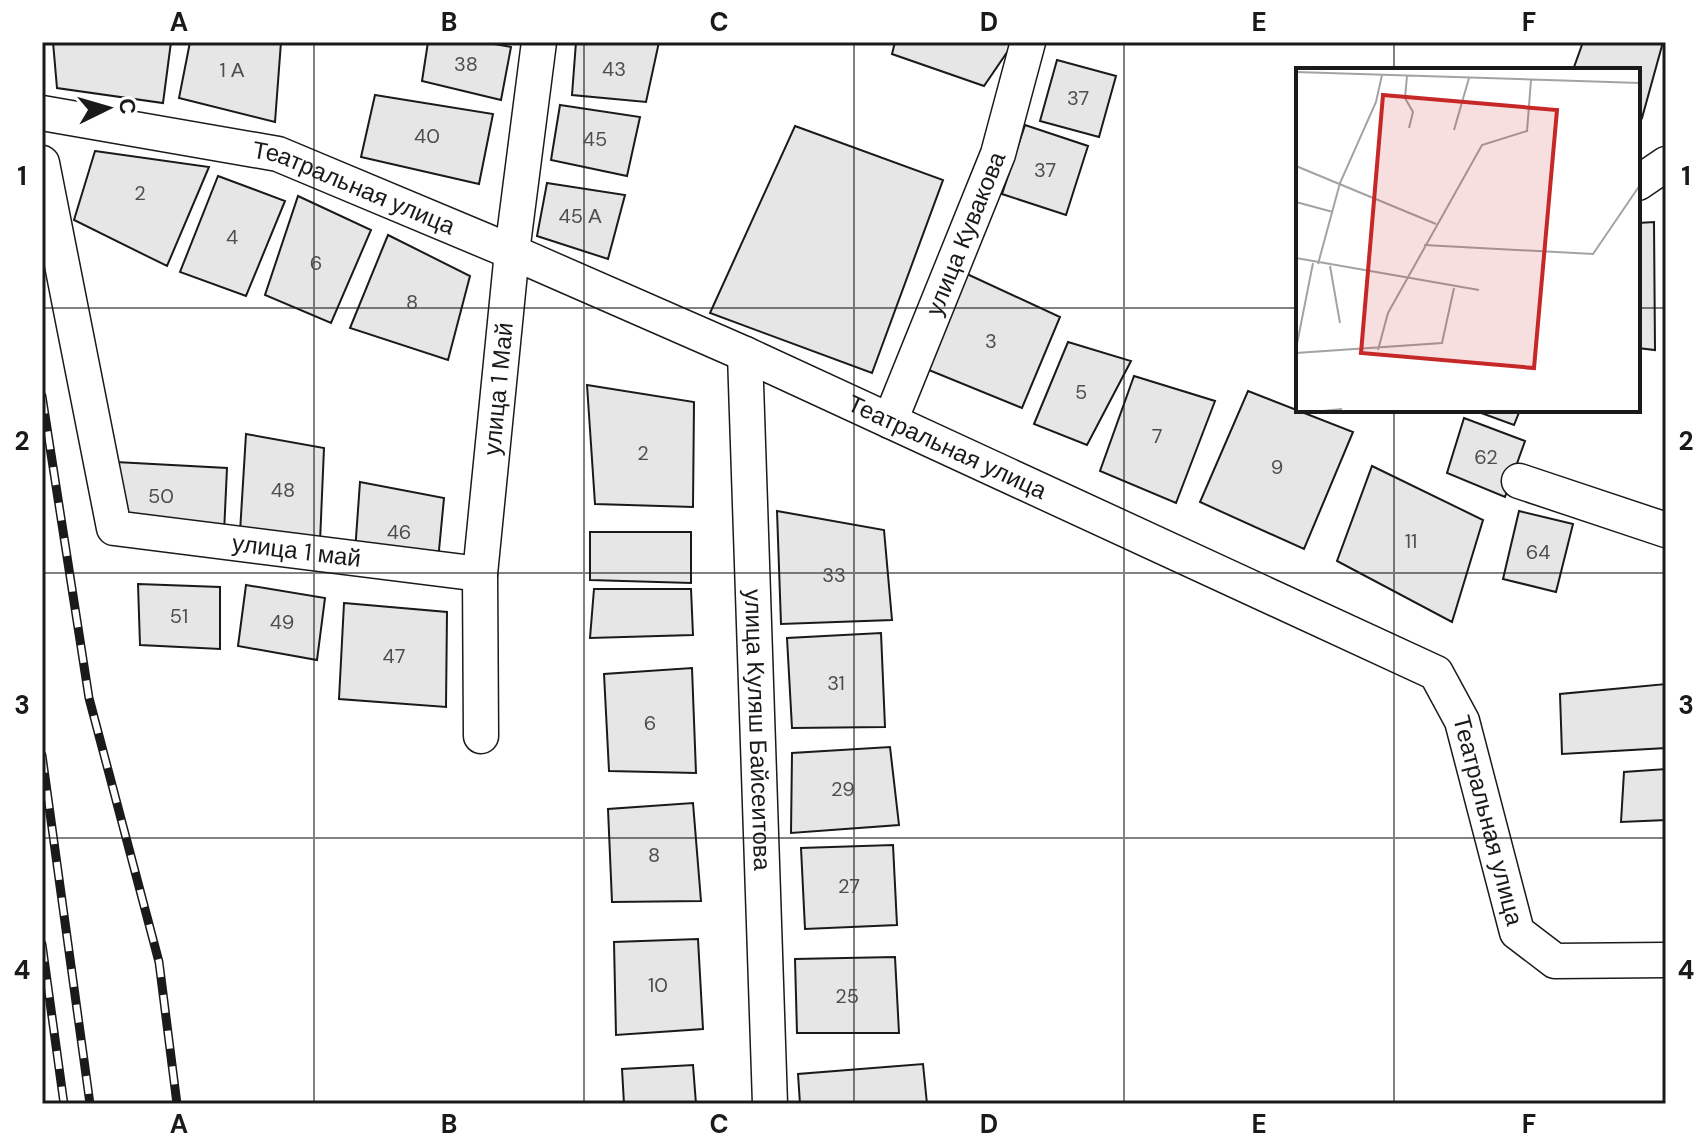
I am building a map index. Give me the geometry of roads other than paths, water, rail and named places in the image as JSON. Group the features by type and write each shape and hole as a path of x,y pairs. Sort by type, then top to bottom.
{"street":[{"name":"улица 1 Май","path":"481,736 480,574 512,252 539,42"},
{"name":"улица Кувакова","path":"890,421 998,154 1028,42"},
{"name":"Театральная улица","path":"42,113 278,154 745,354 1436,673 1462,721 1517,932 1555,961 1666,960"},
{"name":"улица 1 май","path":"42,163 114,528 480,574"},
{"path":"1640,182 1666,164"},
{"name":"улица Куляш Байсеитова","path":"745,354 770,1104"},
{"path":"1519,481 1666,530"}],"railway":[{"path":"42,396 89,698 159,962 177,1104"},
{"path":"42,755 90,1104"},
{"path":"42,944 64,1104"}]}
